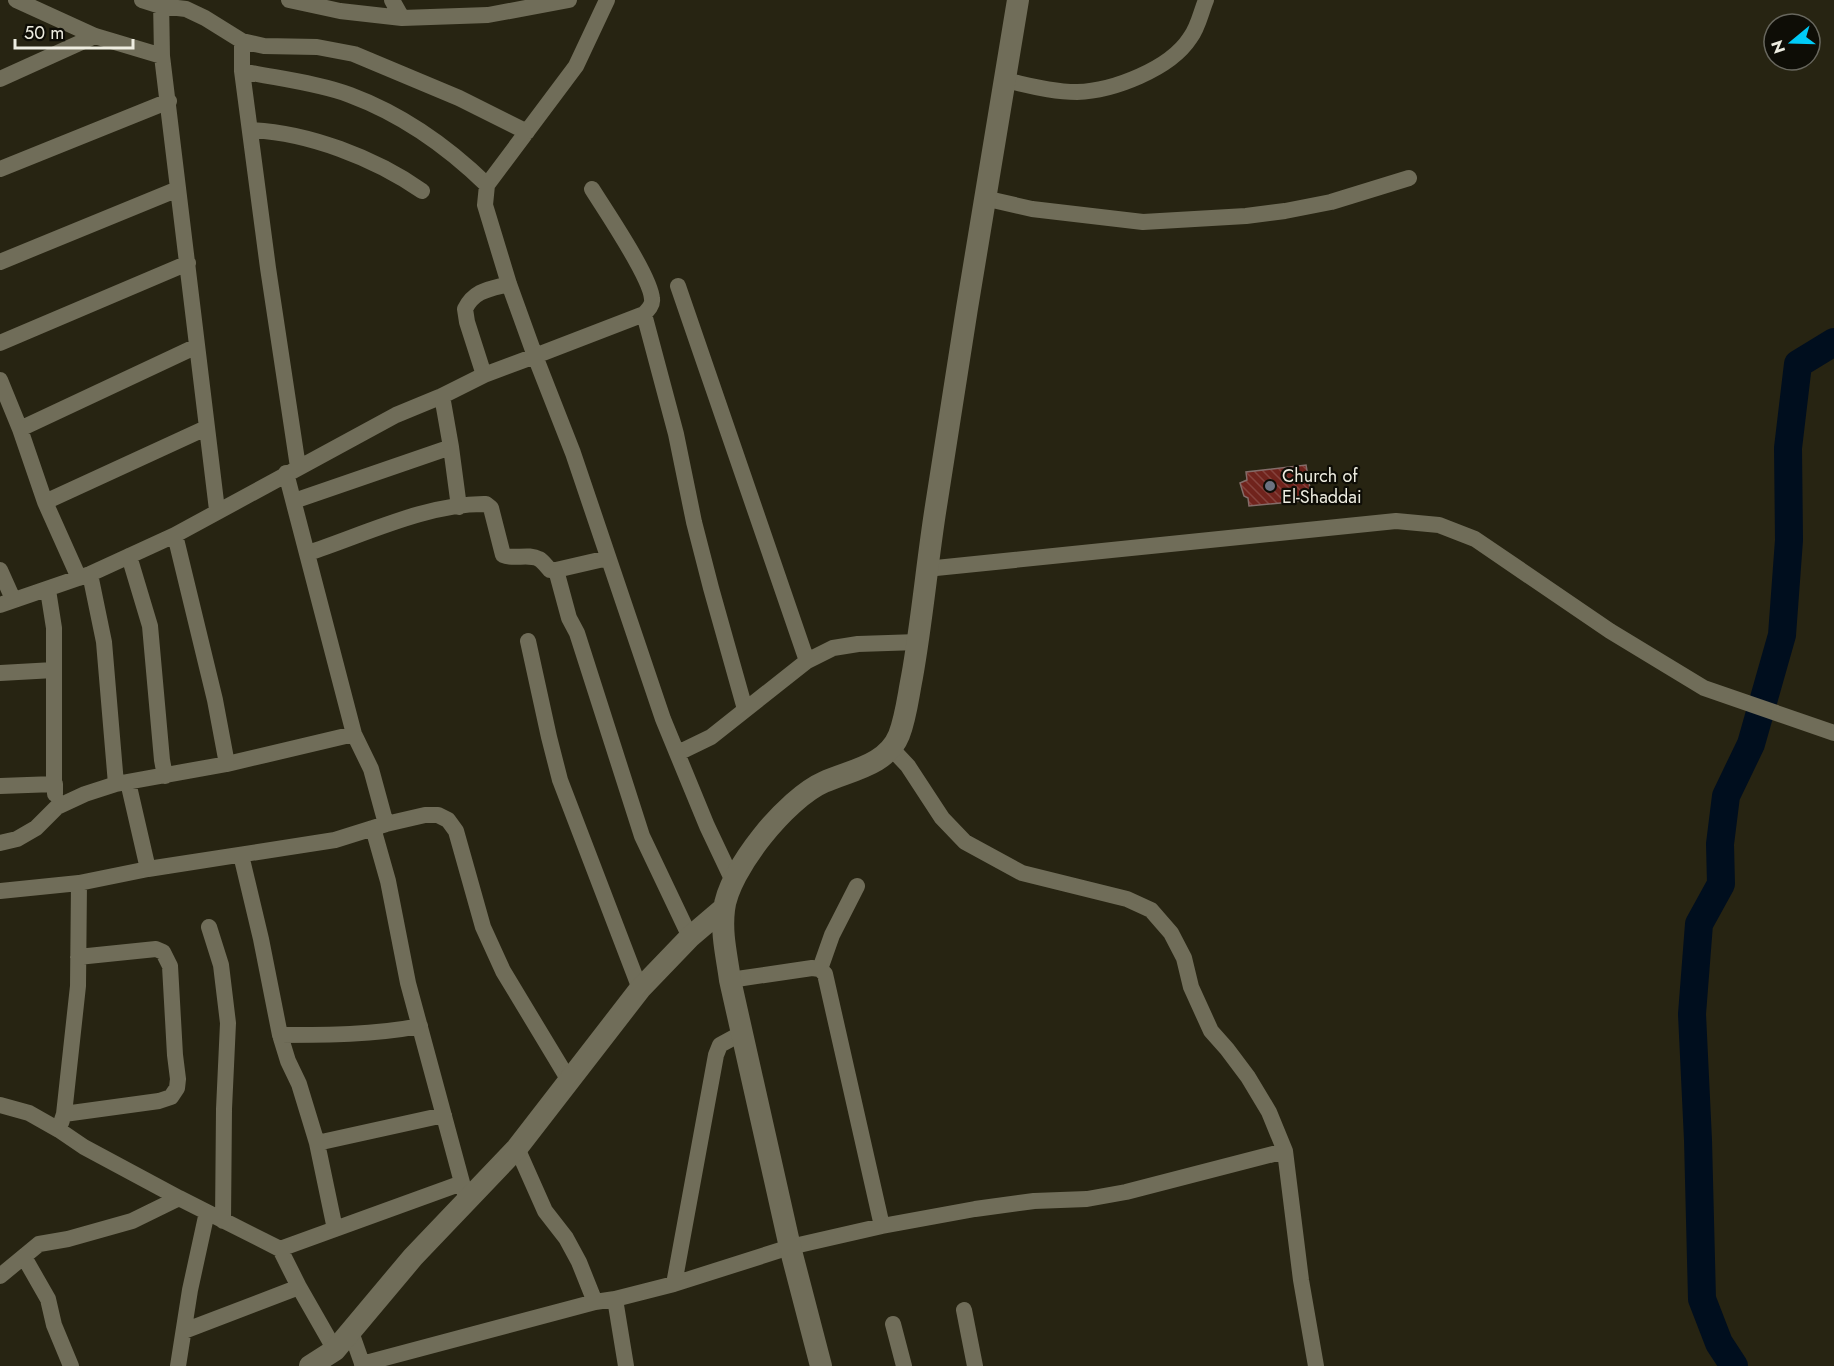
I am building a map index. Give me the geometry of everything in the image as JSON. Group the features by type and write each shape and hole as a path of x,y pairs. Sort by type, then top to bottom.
{"street":[{"path":"16,0 95,36 162,56"},
{"path":"142,0 186,9 242,40 264,46 317,47 354,54 459,98 527,132"},
{"path":"293,0 340,11 402,18 488,15 569,0"},
{"path":"392,0 402,18"},
{"path":"607,0 576,66 487,185 484,205 509,284 573,453 663,718 707,826 733,881"},
{"path":"821,1366 790,1247 730,980 724,939 724,908 733,881 777,819 796,799 822,783 878,760 892,749 904,717 918,642 926,569 984,198 1018,0"},
{"path":"1004,80 1053,90 1076,92 1095,91 1124,82 1155,69 1175,56 1191,37 1206,0"},
{"path":"161,3 162,56 217,510"},
{"path":"0,80 95,36"},
{"path":"242,40 242,71 268,268 294,501 354,734 370,769 388,881 408,983 464,1192"},
{"path":"242,71 349,94 391,114 442,145 487,185"},
{"path":"0,169 169,101"},
{"path":"250,130 280,133 316,142 397,173 422,191"},
{"path":"984,198 1054,212 1143,222 1246,216 1285,211 1331,202 1409,178"},
{"path":"0,262 178,189"},
{"path":"0,570 6,602 85,576 175,535 396,414 442,396 484,375 644,314 651,307 653,300 650,287 592,189"},
{"path":"0,343 188,263"},
{"path":"484,375 465,309 474,296 482,291 509,284"},
{"path":"678,286 807,661"},
{"path":"644,314 676,434 697,533 726,646 745,708"},
{"path":"20,429 197,346"},
{"path":"0,380 20,429 45,502 85,576 104,642 122,783 148,868"},
{"path":"442,396 459,507"},
{"path":"45,502 206,428"},
{"path":"294,501 451,447"},
{"path":"308,553 440,509 486,504 491,508 503,555 508,558 536,558 550,570 556,570 608,558"},
{"path":"926,569 1396,521 1439,525 1475,538 1610,631 1704,688 1834,733"},
{"path":"175,535 215,700 227,764"},
{"path":"129,556 150,626 165,776"},
{"path":"556,570 566,611 577,633 642,836 690,937"},
{"path":"48,590 54,628 54,784 57,807"},
{"path":"528,641 560,780 640,989"},
{"path":"678,753 711,737 807,661 833,648 858,644 918,642"},
{"path":"0,673 54,670"},
{"path":"0,843 17,839 36,828 57,807 85,794 122,783 227,764 354,734"},
{"path":"892,749 908,766 942,818 965,842 1022,873 1127,899 1151,910 1171,933 1184,958 1191,987 1211,1031 1248,1077 1269,1112 1285,1150 1301,1280 1316,1366"},
{"path":"0,786 54,784"},
{"path":"0,891 79,883 148,868 335,840 425,815 438,815 448,820 456,831 487,936 509,980 570,1082"},
{"path":"241,855 280,1035 288,1061 299,1084 317,1143 335,1229"},
{"path":"79,883 78,986 61,1122 84,1147 178,1198 280,1249 335,1350"},
{"path":"857,886 832,935 820,969 827,981 882,1226"},
{"path":"310,1366 335,1350 351,1332 464,1192 517,1148 640,989 690,937 724,908"},
{"path":"209,927 221,965 228,1023 224,1109 223,1221"},
{"path":"0,1105 61,1122 159,1101 171,1096 177,1088 170,966 163,952 156,949 78,957"},
{"path":"730,980 812,968 820,969"},
{"path":"280,1035 351,1035 390,1032 420,1026"},
{"path":"674,1284 716,1055 720,1045 742,1034"},
{"path":"317,1143 444,1115"},
{"path":"517,1148 545,1211 566,1238 579,1262 595,1302"},
{"path":"351,1332 362,1365 595,1302 674,1284 790,1247 882,1226 975,1209 1034,1201 1088,1199 1126,1192 1285,1150"},
{"path":"280,1249 335,1229 464,1192"},
{"path":"0,1276 39,1244 68,1239 132,1221 178,1198"},
{"path":"178,1366 190,1290 207,1212"},
{"path":"24,1257 48,1299 54,1325 71,1366"},
{"path":"184,1331 299,1287"},
{"path":"615,1299 626,1366"},
{"path":"964,1310 975,1366"},
{"path":"893,1324 904,1366"}],"building":[{"path":"1306,465 1312,500 1249,506 1248,498 1244,496 1240,483 1247,480 1246,472"}],"waterway":[{"path":"1734,1366 1719,1343 1702,1299 1692,1014 1699,924 1721,884 1720,844 1726,796 1751,744 1782,635 1789,540 1788,448 1798,364 1834,342"}],"place":[{"name":"Church of El-Shaddai","path":"1270,486"}]}
